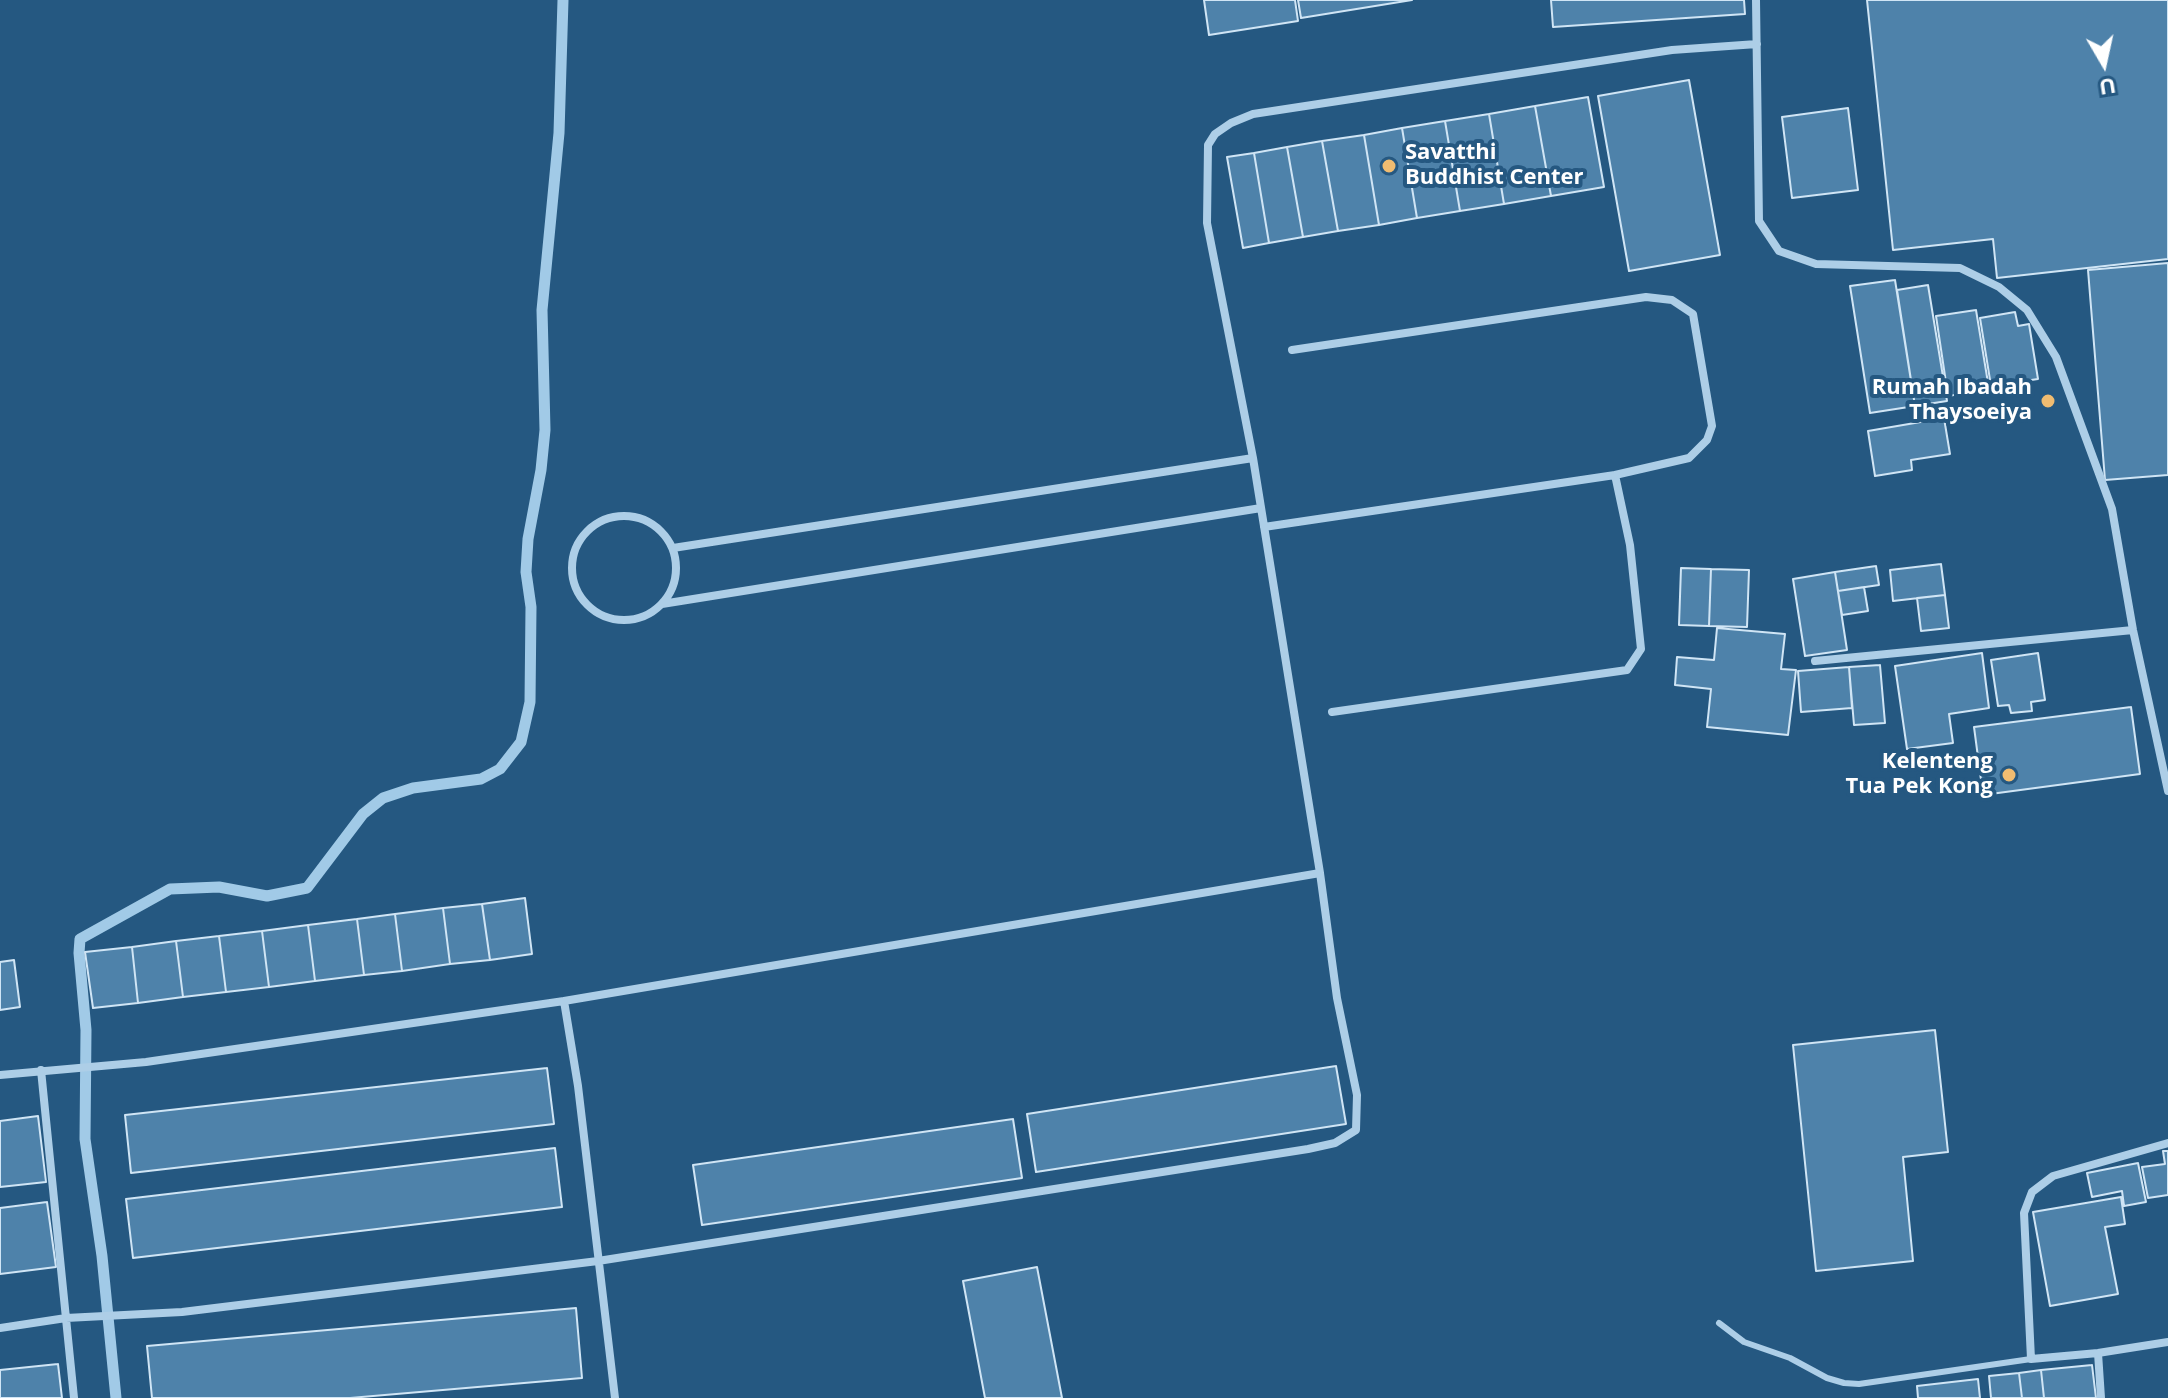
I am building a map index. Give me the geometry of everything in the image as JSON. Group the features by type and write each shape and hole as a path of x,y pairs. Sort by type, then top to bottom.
{"street":[{"path":"1756,0 1759,221 1779,251 1816,264 1960,268 1999,287 2027,310 2056,357 2112,509 2133,630 2168,791"},
{"path":"0,1328 66,1318 182,1312 598,1261 1335,1143 1356,1130 1357,1095 1337,998 1320,873 1253,458 1207,223 1208,145 1215,134 1253,114 1672,50 1757,44"},
{"path":"1264,527 1615,475 1689,458 1707,440 1712,426 1693,314 1672,300 1646,297 1292,350"},
{"path":"673,548 1253,458"},
{"path":"1332,712 1627,670 1641,649 1630,545 1615,475"},
{"path":"662,604 1261,508"},
{"path":"619,516 641,519 660,530 673,548 676,568 673,587 662,604 643,617 621,621 600,615 582,600 573,580 572,558 580,538 597,523 619,516"},
{"path":"1815,661 2133,630"},
{"path":"0,1075 146,1062 564,1001 1320,873"},
{"path":"564,1001 578,1086 615,1398"},
{"path":"46,1069 74,1398"},
{"path":"2168,1143 2053,1176 2032,1192 2024,1213 2031,1359 2168,1342"},
{"path":"2098,1353 2101,1398"}],"lane":[{"path":"1719,1323 1744,1342 1798,1361 1827,1378 1844,1383 1859,1384 2031,1359"}],"building":[{"path":"1204,0 1295,0 1298,21 1209,35"},
{"path":"1298,0 1412,0 1301,18"},
{"path":"1551,0 1744,0 1745,14 1553,27"},
{"path":"1867,0 2168,0 2168,259 1997,278 1993,239 1893,250"},
{"path":"1689,80 1720,255 1629,271 1598,96"},
{"path":"1588,97 1604,187 1551,196 1535,106"},
{"path":"1535,106 1551,196 1504,204 1489,114"},
{"path":"1848,108 1858,190 1792,198 1782,117"},
{"path":"1489,114 1504,204 1460,211 1445,121"},
{"path":"1445,121 1460,211 1417,218 1402,128"},
{"path":"1402,128 1417,218 1379,225 1364,135"},
{"path":"1364,135 1379,225 1338,231 1322,141"},
{"path":"1322,141 1338,231 1303,237 1287,147"},
{"path":"1287,147 1303,237 1269,243 1254,153"},
{"path":"1254,153 1269,243 1243,248 1227,157"},
{"path":"2168,263 2168,475 2105,480 2088,270"},
{"path":"1895,280 1915,406 1870,413 1850,286"},
{"path":"1928,285 1947,401 1915,406 1897,290"},
{"path":"1976,310 1989,389 1948,396 1936,316"},
{"path":"2015,312 2018,326 2029,324 2038,379 1991,386 1980,318"},
{"path":"1944,418 1950,454 1911,460 1912,470 1875,476 1868,431"},
{"path":"1941,564 1945,595 1893,601 1890,570"},
{"path":"1876,566 1879,585 1838,591 1835,572"},
{"path":"1681,568 1711,569 1709,626 1679,625"},
{"path":"1711,569 1749,570 1747,627 1709,626"},
{"path":"1835,572 1847,650 1805,656 1793,579"},
{"path":"1864,587 1868,611 1842,615 1838,591"},
{"path":"1945,595 1949,628 1921,631 1917,598"},
{"path":"1717,628 1785,634 1781,669 1796,670 1788,735 1707,727 1711,689 1675,685 1677,657 1714,660"},
{"path":"1982,653 1989,708 1949,714 1953,743 1907,749 1895,666"},
{"path":"2038,653 2045,700 2031,702 2032,711 2011,713 2009,705 1998,706 1991,660"},
{"path":"1880,665 1885,723 1854,725 1849,667"},
{"path":"1849,667 1852,708 1801,712 1798,671"},
{"path":"2131,707 2140,774 1983,795 1974,727"},
{"path":"525,898 532,954 490,960 482,904"},
{"path":"482,904 490,960 450,964 443,908"},
{"path":"443,908 450,964 402,971 395,914"},
{"path":"395,914 402,971 364,975 357,919"},
{"path":"357,919 364,975 315,981 308,925"},
{"path":"308,925 315,981 269,987 262,931"},
{"path":"262,931 269,987 226,992 219,936"},
{"path":"219,936 226,992 183,997 176,941"},
{"path":"176,941 183,997 138,1003 132,947"},
{"path":"132,947 138,1003 93,1008 85,952"},
{"path":"14,960 20,1007 0,1010 0,962"},
{"path":"1935,1030 1948,1152 1903,1157 1913,1261 1816,1271 1793,1045"},
{"path":"1336,1066 1346,1124 1036,1172 1027,1114"},
{"path":"547,1068 554,1124 131,1173 125,1115"},
{"path":"38,1116 46,1182 0,1187 0,1121"},
{"path":"1013,1119 1022,1178 702,1225 693,1165"},
{"path":"555,1148 562,1207 133,1258 126,1199"},
{"path":"2163,1151 2168,1151 2168,1195 2148,1198 2142,1167 2165,1164"},
{"path":"2138,1163 2146,1202 2124,1206 2122,1191 2092,1197 2087,1173"},
{"path":"2121,1197 2125,1224 2105,1227 2118,1294 2050,1306 2033,1212"},
{"path":"47,1202 56,1267 0,1274 0,1208"},
{"path":"1037,1267 1062,1398 985,1398 963,1281"},
{"path":"576,1308 582,1378 350,1398 152,1398 147,1346"},
{"path":"58,1364 62,1398 0,1398 0,1370"},
{"path":"2092,1365 2096,1398 2044,1398 2041,1370"},
{"path":"2041,1370 2044,1398 2022,1398 2019,1373"},
{"path":"2019,1373 2022,1398 1991,1398 1989,1376"},
{"path":"1978,1379 1980,1398 1918,1398 1917,1386"}],"waterway":[{"path":"116,1398 102,1256 85,1139 86,1030 80,939 170,889 219,887 267,896 307,888 363,814 383,798 413,788 481,779 500,769 521,742 530,702 531,607 526,572 545,430 542,310 559,133 563,0"}],"place":[{"name":"Savatthi Buddhist Center","path":"1389,166"},
{"name":"Rumah Ibadah Thaysoeiya","path":"2048,401"},
{"name":"Kelenteng Tua Pek Kong","path":"2009,775"}]}
